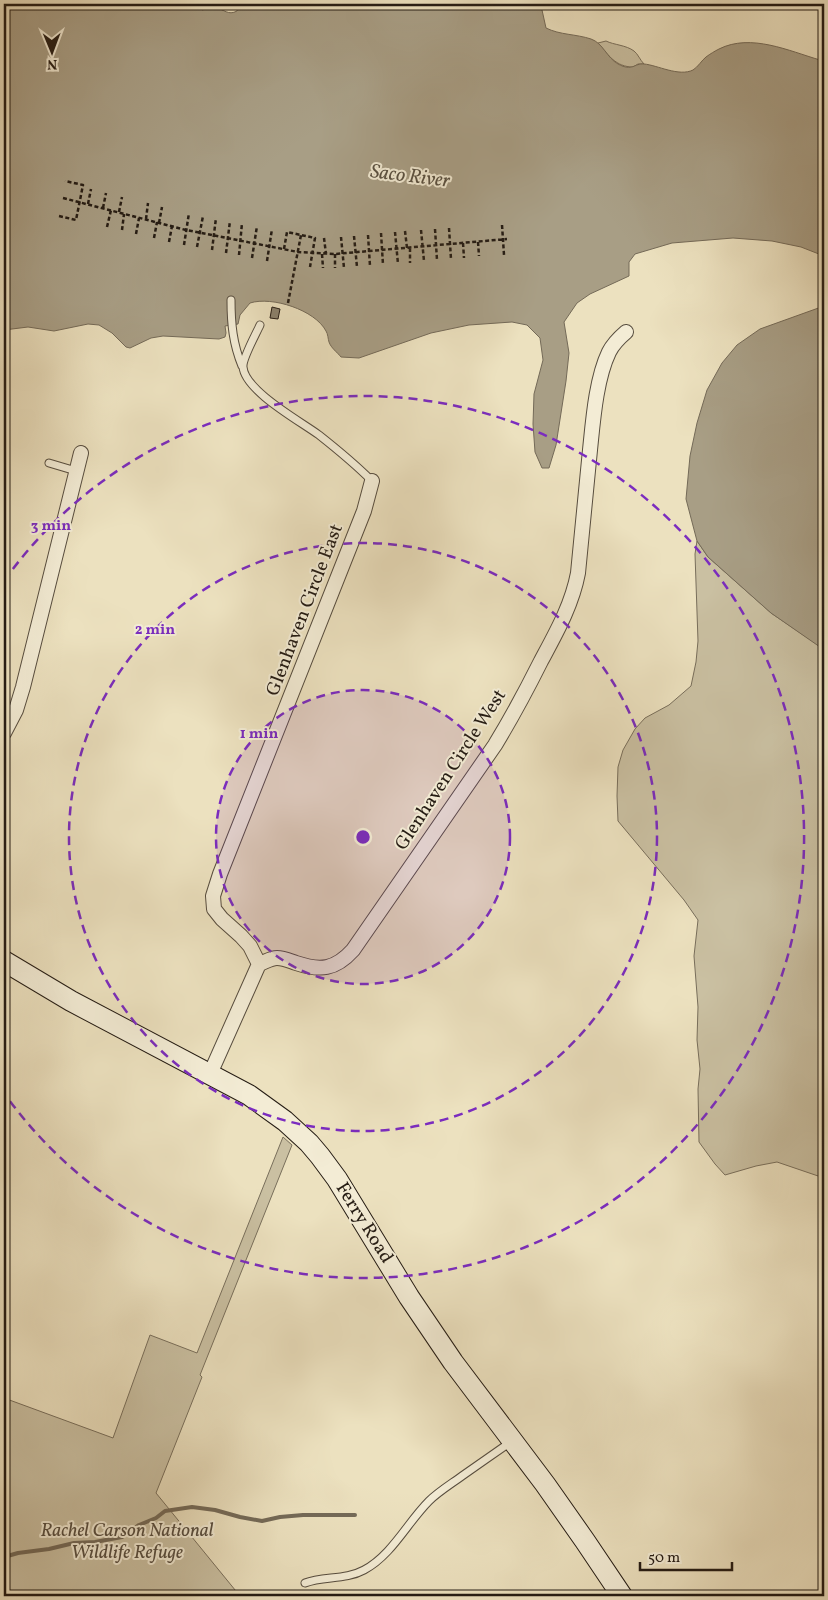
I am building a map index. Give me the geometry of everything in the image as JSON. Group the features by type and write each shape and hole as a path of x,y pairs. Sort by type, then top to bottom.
{"main road":[{"name":"Ferry Road","path":"4,961 71,1001 249,1095 273,1112 309,1143 337,1179 409,1297 453,1362 569,1518 622,1596"}],"street":[{"name":"Glenhaven Circle West","path":"259,964 276,958 318,968 333,966 346,958 509,722 556,633 573,594 578,573 597,394 603,366 608,354 626,332"},
{"path":"4,734 16,710 23,687 81,453"},
{"name":"Glenhaven Circle East","path":"259,964 250,946 217,914 213,902 214,891 364,510 372,481"},
{"path":"210,1074 259,964"}],"lane":[{"path":"231,300 231,325 234,342 243,369 251,383 262,394 319,435 372,481"},
{"path":"243,369 245,355 251,347 260,325"},
{"path":"49,463 76,471"},
{"path":"304,1583 352,1575 364,1570 378,1560 398,1539 428,1502 512,1441"}],"path":[{"path":"59,216 76,220 80,202 83,184 65,181"},
{"path":"88,204 91,189"},
{"path":"103,208 106,193"},
{"path":"119,212 122,197"},
{"path":"63,198 186,230 314,254 335,254 505,240"},
{"path":"146,219 148,203"},
{"path":"154,238 162,207"},
{"path":"107,227 110,210"},
{"path":"184,245 189,213"},
{"path":"122,230 124,214"},
{"path":"197,248 203,216"},
{"path":"136,234 139,217"},
{"path":"212,250 216,218"},
{"path":"226,253 230,221"},
{"path":"239,255 242,223"},
{"path":"502,225 505,240 504,255"},
{"path":"169,242 172,226"},
{"path":"252,258 257,226"},
{"path":"449,228 451,259"},
{"path":"268,260 272,229"},
{"path":"435,229 437,260"},
{"path":"421,230 424,261"},
{"path":"405,231 410,262"},
{"path":"284,249 287,232 315,238 314,254 310,267"},
{"path":"395,232 398,264"},
{"path":"381,233 383,265"},
{"path":"288,304 301,235"},
{"path":"368,235 370,266"},
{"path":"354,236 357,267"},
{"path":"341,237 344,268"},
{"path":"323,268 324,238"},
{"path":"478,242 479,256"},
{"path":"463,243 464,258"},
{"path":"335,254 335,268"}],"green space":[{"path":"606,41 631,49 644,64 638,64 633,67 617,63 598,43"},
{"path":"697,541 708,557 771,613 821,647 824,652 824,1178 777,1162 725,1175 699,1142 698,1089 700,1069 694,956 698,920 684,900 618,821 618,767 623,750 635,729 645,718 669,705 691,686 698,641 695,554"},
{"name":"Rachel Carson National Wildlife Refuge","path":"283,1137 292,1145 200,1375 202,1377 156,1493 240,1596 4,1596 4,1398 113,1438 150,1335 197,1353"}],"water":[{"name":"Saco River","path":"4,4 198,4 202,10 216,8 231,13 237,11 239,4 533,4 542,10 546,28 591,39 602,47 614,61 627,67 644,64 687,72 695,69 706,57 719,49 744,43 770,45 824,60 824,256 801,247 772,241 733,238 672,243 635,254 629,262 629,276 590,294 577,303 564,322 569,353 556,445 549,468 542,468 535,452 533,424 534,394 543,360 540,338 527,325 512,322 469,325 431,333 359,358 341,357 330,344 326,331 313,317 292,306 270,301 250,303 240,315 238,324 225,326 225,337 219,339 163,336 151,338 130,348 126,347 112,333 99,325 88,324 54,331 28,327 4,330"},
{"path":"824,306 824,652 820,647 771,613 708,557 697,541 686,499 690,456 697,423 707,390 722,363 737,345 760,329"}],"building":[{"path":"272,307 280,309 278,319 270,318"}],"waterway":[{"path":"4,1557 74,1543 95,1542 122,1537 165,1511 192,1507 215,1510 262,1521 303,1515 355,1515"}]}
